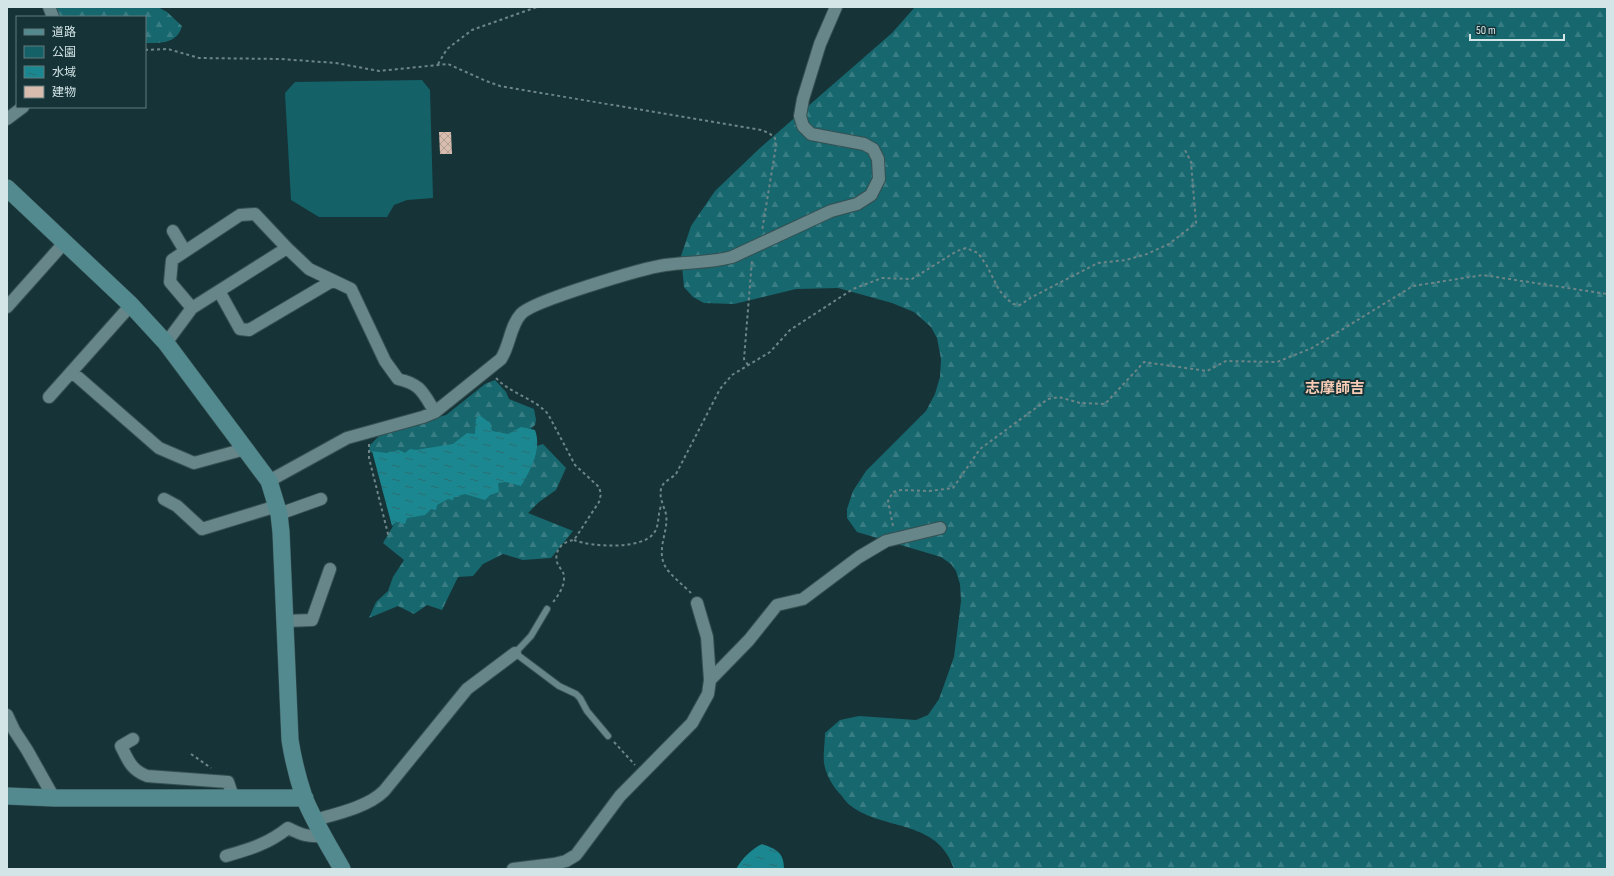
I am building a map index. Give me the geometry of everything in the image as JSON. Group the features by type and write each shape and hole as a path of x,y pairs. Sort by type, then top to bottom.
{"street":[{"path":"48,7 52,16"},
{"path":"269,481 347,438 423,417 435,412 501,358 506,352 516,322 522,313 549,299 643,270 665,265 719,260 758,245 830,211 857,204 871,195 879,179 878,159 873,149 864,144 811,134 802,126 800,116 803,99 820,44 836,7"},
{"path":"7,120 21,108"},
{"path":"7,188 132,305 166,342 269,481 278,510 290,740 294,762 304,798 314,820 342,869"},
{"path":"192,308 170,282 172,260 240,215 255,214 309,269 351,289 385,361 398,380 410,382 420,390 435,412"},
{"path":"173,231 185,251"},
{"path":"7,307 65,242"},
{"path":"166,342 192,308 287,248"},
{"path":"219,291 240,329 249,330 332,280"},
{"path":"49,397 132,305"},
{"path":"72,372 159,448 194,463 245,449"},
{"path":"164,499 177,506 202,529 321,499"},
{"path":"710,680 749,640 777,605 803,599 859,556 886,541 940,528"},
{"path":"284,621 312,620 330,569"},
{"path":"513,869 555,867 576,854 620,796 692,724 708,694 710,680 707,638 697,604"},
{"path":"314,820 336,814 377,798 467,689 515,653"},
{"path":"7,715 14,730 54,798"},
{"path":"133,739 121,746 133,768 138,773 147,776 228,782 233,797"},
{"path":"7,796 54,798 304,798"},
{"path":"226,856 252,849 274,839 288,828 310,837 323,836"}],"lane":[{"path":"547,609 531,636 515,653 559,686 576,694 587,711 608,736"}],"path":[{"path":"438,64 447,50 472,30 537,7"},
{"path":"146,50 168,49 199,58 281,59 336,63 379,71 448,64 500,86 761,130 769,133 775,138 776,146 762,230 758,245 744,359 748,366"},
{"path":"697,604 692,594 665,566 662,556 662,545 666,514 662,504 661,489 664,483 676,474 720,389 732,375 770,352 790,330 853,289 882,278 912,279 957,251 966,248 978,254 987,266 999,290 1007,299 1013,304 1020,305 1032,297 1098,264 1126,260 1147,254 1169,244 1196,223 1191,162 1184,148"},
{"path":"896,539 888,501 893,492 901,490 929,491 953,488 980,449 1048,399 1059,397 1080,402 1105,404 1144,362 1207,371 1226,361 1277,362 1312,348 1413,286 1483,275 1607,294"},
{"path":"488,370 502,385 542,408 548,414 575,465 599,487 601,494 599,502 574,540"},
{"path":"368,432 369,458 389,538"},
{"path":"547,609 555,600 563,585 564,573 557,563 557,555 560,546 567,541 574,540 597,546 632,544 647,540 654,533 658,523 659,508 662,504"},
{"path":"608,736 643,774"},
{"path":"191,754 220,774 221,781"}],"green space":[{"path":"56,7 158,7 167,12 182,26 180,32 168,41 146,43 146,16 59,16"},
{"path":"915,7 1607,7 1607,869 954,869 946,853 936,842 909,828 864,814 850,805 838,792 826,772 824,763 825,733 840,720 859,716 916,720 928,715 939,699 954,657 961,601 960,584 956,571 951,564 941,557 857,532 847,518 847,509 853,491 866,471 926,411 935,394 940,377 941,359 937,338 931,327 914,312 892,303 838,288 796,289 734,304 704,303 693,297 684,287 681,256 691,226 715,191 760,148 892,33"},
{"path":"422,80 430,90 433,198 407,200 394,205 387,217 319,217 291,200 285,93 295,82"},
{"path":"495,380 506,392 509,399 534,409 536,420 535,425 527,432 476,437 431,453 378,456 369,451 370,445 383,432 446,415 485,384"},
{"path":"543,444 566,468 556,490 539,502 528,513 573,531 551,558 523,560 503,554 483,564 473,576 458,577 442,610 427,605 414,614 398,606 369,618 376,602 388,591 393,577 404,560 383,543 399,516 530,448"}],"water":[{"path":"479,415 490,423 492,431 508,434 521,427 535,430 537,437 536,452 532,466 521,486 506,482 498,483 499,492 490,495 485,500 465,494 454,497 453,500 448,499 437,505 436,510 431,509 425,515 407,518 405,524 396,522 392,526 372,451 386,453 399,450 405,453 410,449 416,450 453,444 467,433 475,434 476,419"},
{"path":"762,844 775,850 781,855 784,863 784,869 736,869 747,855"}],"building":[{"path":"439,132 451,132 452,154 440,154"}],"district":[{"name":"志摩師吉","path":"1335,388"}]}
